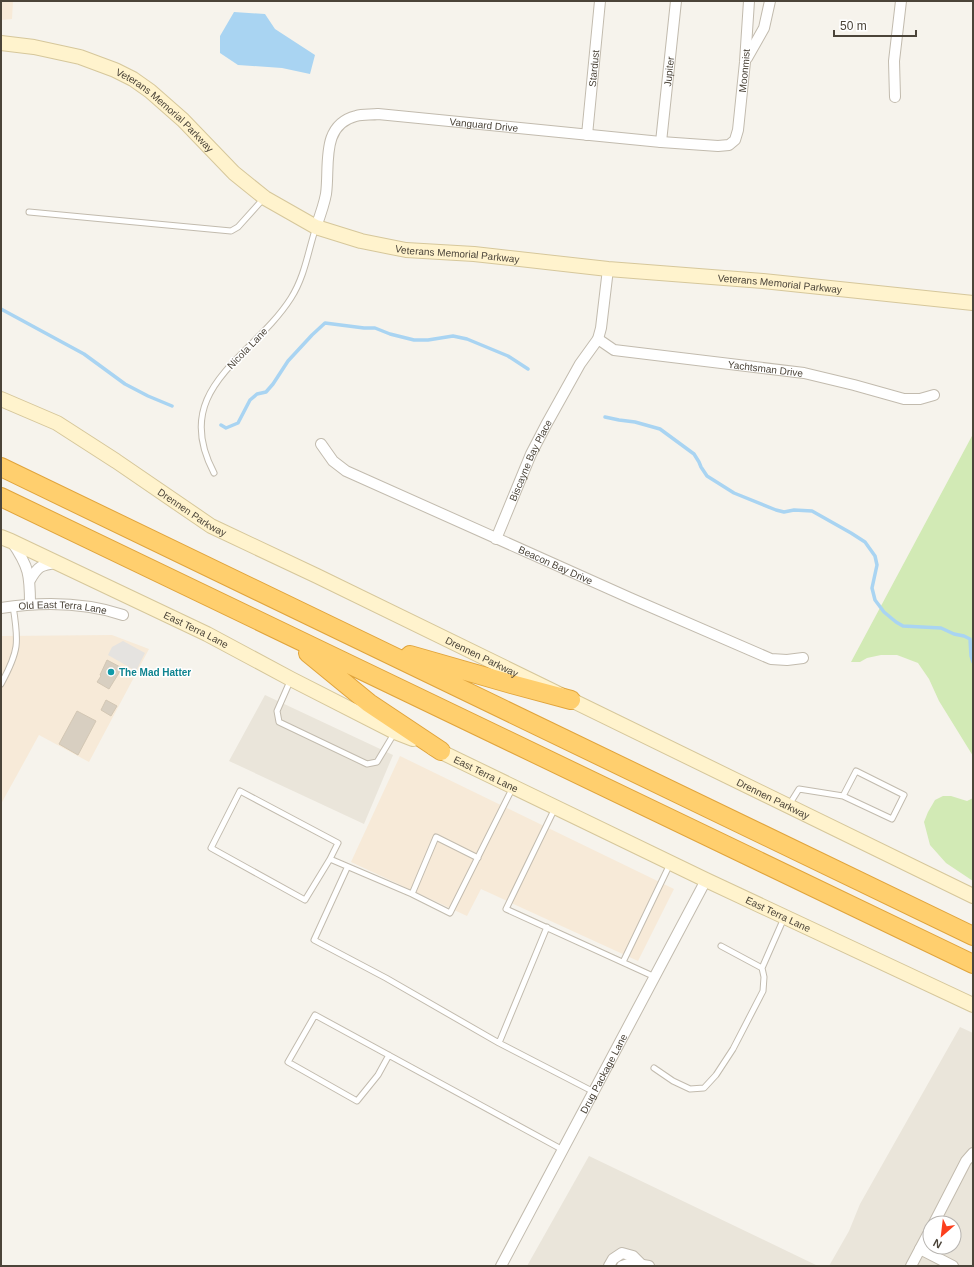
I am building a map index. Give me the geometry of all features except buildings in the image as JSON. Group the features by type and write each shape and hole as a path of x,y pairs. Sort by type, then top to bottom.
{"highway":[{"path":"1,467 973,936"},
{"path":"1,497 973,964"},
{"path":"286,635 369,703 441,751"},
{"path":"361,641 572,700"}],"main road":[{"name":"Veterans Memorial Parkway","path":"1,43 34,46 80,57 133,79 150,91 183,120 234,173 265,198 316,227 361,241 406,250 474,254 608,269 763,281 973,303"},
{"name":"Drennen Parkway","path":"1,399 57,424 116,461 212,526 973,896"},
{"name":"East Terra Lane","path":"6,539 207,634 395,732 441,751 670,863 973,1005"}],"street":[{"name":"Stardust","path":"587,135 600,1"},
{"name":"Jupiter","path":"661,142 676,1"},
{"name":"Moonmist","path":"735,140 738,130 745,62 749,1"},
{"path":"745,62 764,28 770,1"},
{"path":"895,97 894,61 901,1"},
{"name":"Vanguard Drive","path":"316,227 326,195 328,150 331,139 336,128 346,119 358,116 378,114 661,142 718,146 729,145 735,140"},
{"path":"598,339 601,328 608,269"},
{"name":"Biscayne Bay Place","path":"496,538 531,454 580,364 598,339"},
{"name":"Yachtsman Drive","path":"598,339 614,350 804,373 904,399 920,399 934,395"},
{"name":"Beacon Bay Drive","path":"321,444 333,461 346,471 496,538 771,659 787,660 803,658"},
{"path":"6,539 24,559 30,580 30,604"},
{"path":"30,580 36,569 43,565 58,563"},
{"name":"Old East Terra Lane","path":"1,608 30,604 55,604 92,607 109,610 123,615"},
{"name":"Drug Package Lane","path":"501,1266 706,880"},
{"path":"938,1215 966,1161 973,1153"},
{"path":"911,1266 922,1245"},
{"path":"920,1249 953,1266"},
{"path":"609,1266 613,1259 622,1253 633,1256 645,1265"},
{"path":"622,1266 631,1263 645,1265"}],"lane":[{"path":"29,212 231,230 238,227 265,198"},
{"name":"Nicola Lane","path":"214,473 206,459 202,440 203,411 210,392 219,378 274,320 290,299 304,270 316,227"},
{"path":"1,684 14,658 17,646 17,630 13,606"},
{"path":"291,678 277,711 279,722 367,764 377,762 395,732"},
{"path":"788,806 799,789 842,796 892,819 904,795 856,771 842,796"},
{"path":"330,859 347,868 412,894 450,913 513,786"},
{"path":"240,791 338,843 330,859 304,900 211,848 240,791"},
{"path":"556,807 506,909 655,976"},
{"path":"412,894 436,837 478,858"},
{"path":"623,962 670,863"},
{"path":"347,868 314,940 386,978 499,1043 594,1092"},
{"path":"654,1068 673,1081 690,1089 704,1088 716,1075 734,1049 763,991 764,977 762,968 784,917"},
{"path":"499,1043 547,927"},
{"path":"721,946 762,968"},
{"path":"389,1055 378,1074 357,1101 288,1062 315,1015 389,1055 563,1150"}],"shaded area":[{"path":"1,1 13,1 12,19 1,20"},
{"path":"112,635 149,649 89,762 39,735 1,804 1,636"},
{"path":"123,641 145,653 136,671 108,655 112,647"},
{"path":"265,695 393,755 364,824 229,761"},
{"path":"400,756 674,889 638,961 481,889 467,916 351,862"},
{"path":"960,1027 973,1033 973,1266 829,1266 849,1231 860,1204"},
{"path":"589,1156 818,1266 527,1266"}],"green space":[{"path":"973,434 973,756 939,701 929,679 918,663 897,655 881,655 867,658 860,662 851,662"},
{"path":"943,796 951,796 967,801 973,798 973,881 946,863 930,845 924,822 935,800"}],"water":[{"path":"234,12 265,14 275,29 315,55 310,74 282,68 238,65 220,53 220,36"}],"waterway":[{"path":"1,309 84,354 125,384 172,406"},
{"path":"221,425 226,428 238,423 250,400 257,394 266,392 288,361 325,323 375,328 390,334 414,340 428,340 453,336 467,339 508,356 528,369"},
{"path":"605,417 635,422 660,429 694,454 707,476 734,493 784,512 794,510 812,511 865,542 875,556 877,565 872,588 875,600 884,612 903,626 941,628 970,639 971,656 973,662"}],"place":[{"name":"The Mad Hatter","path":"111,672"}]}
